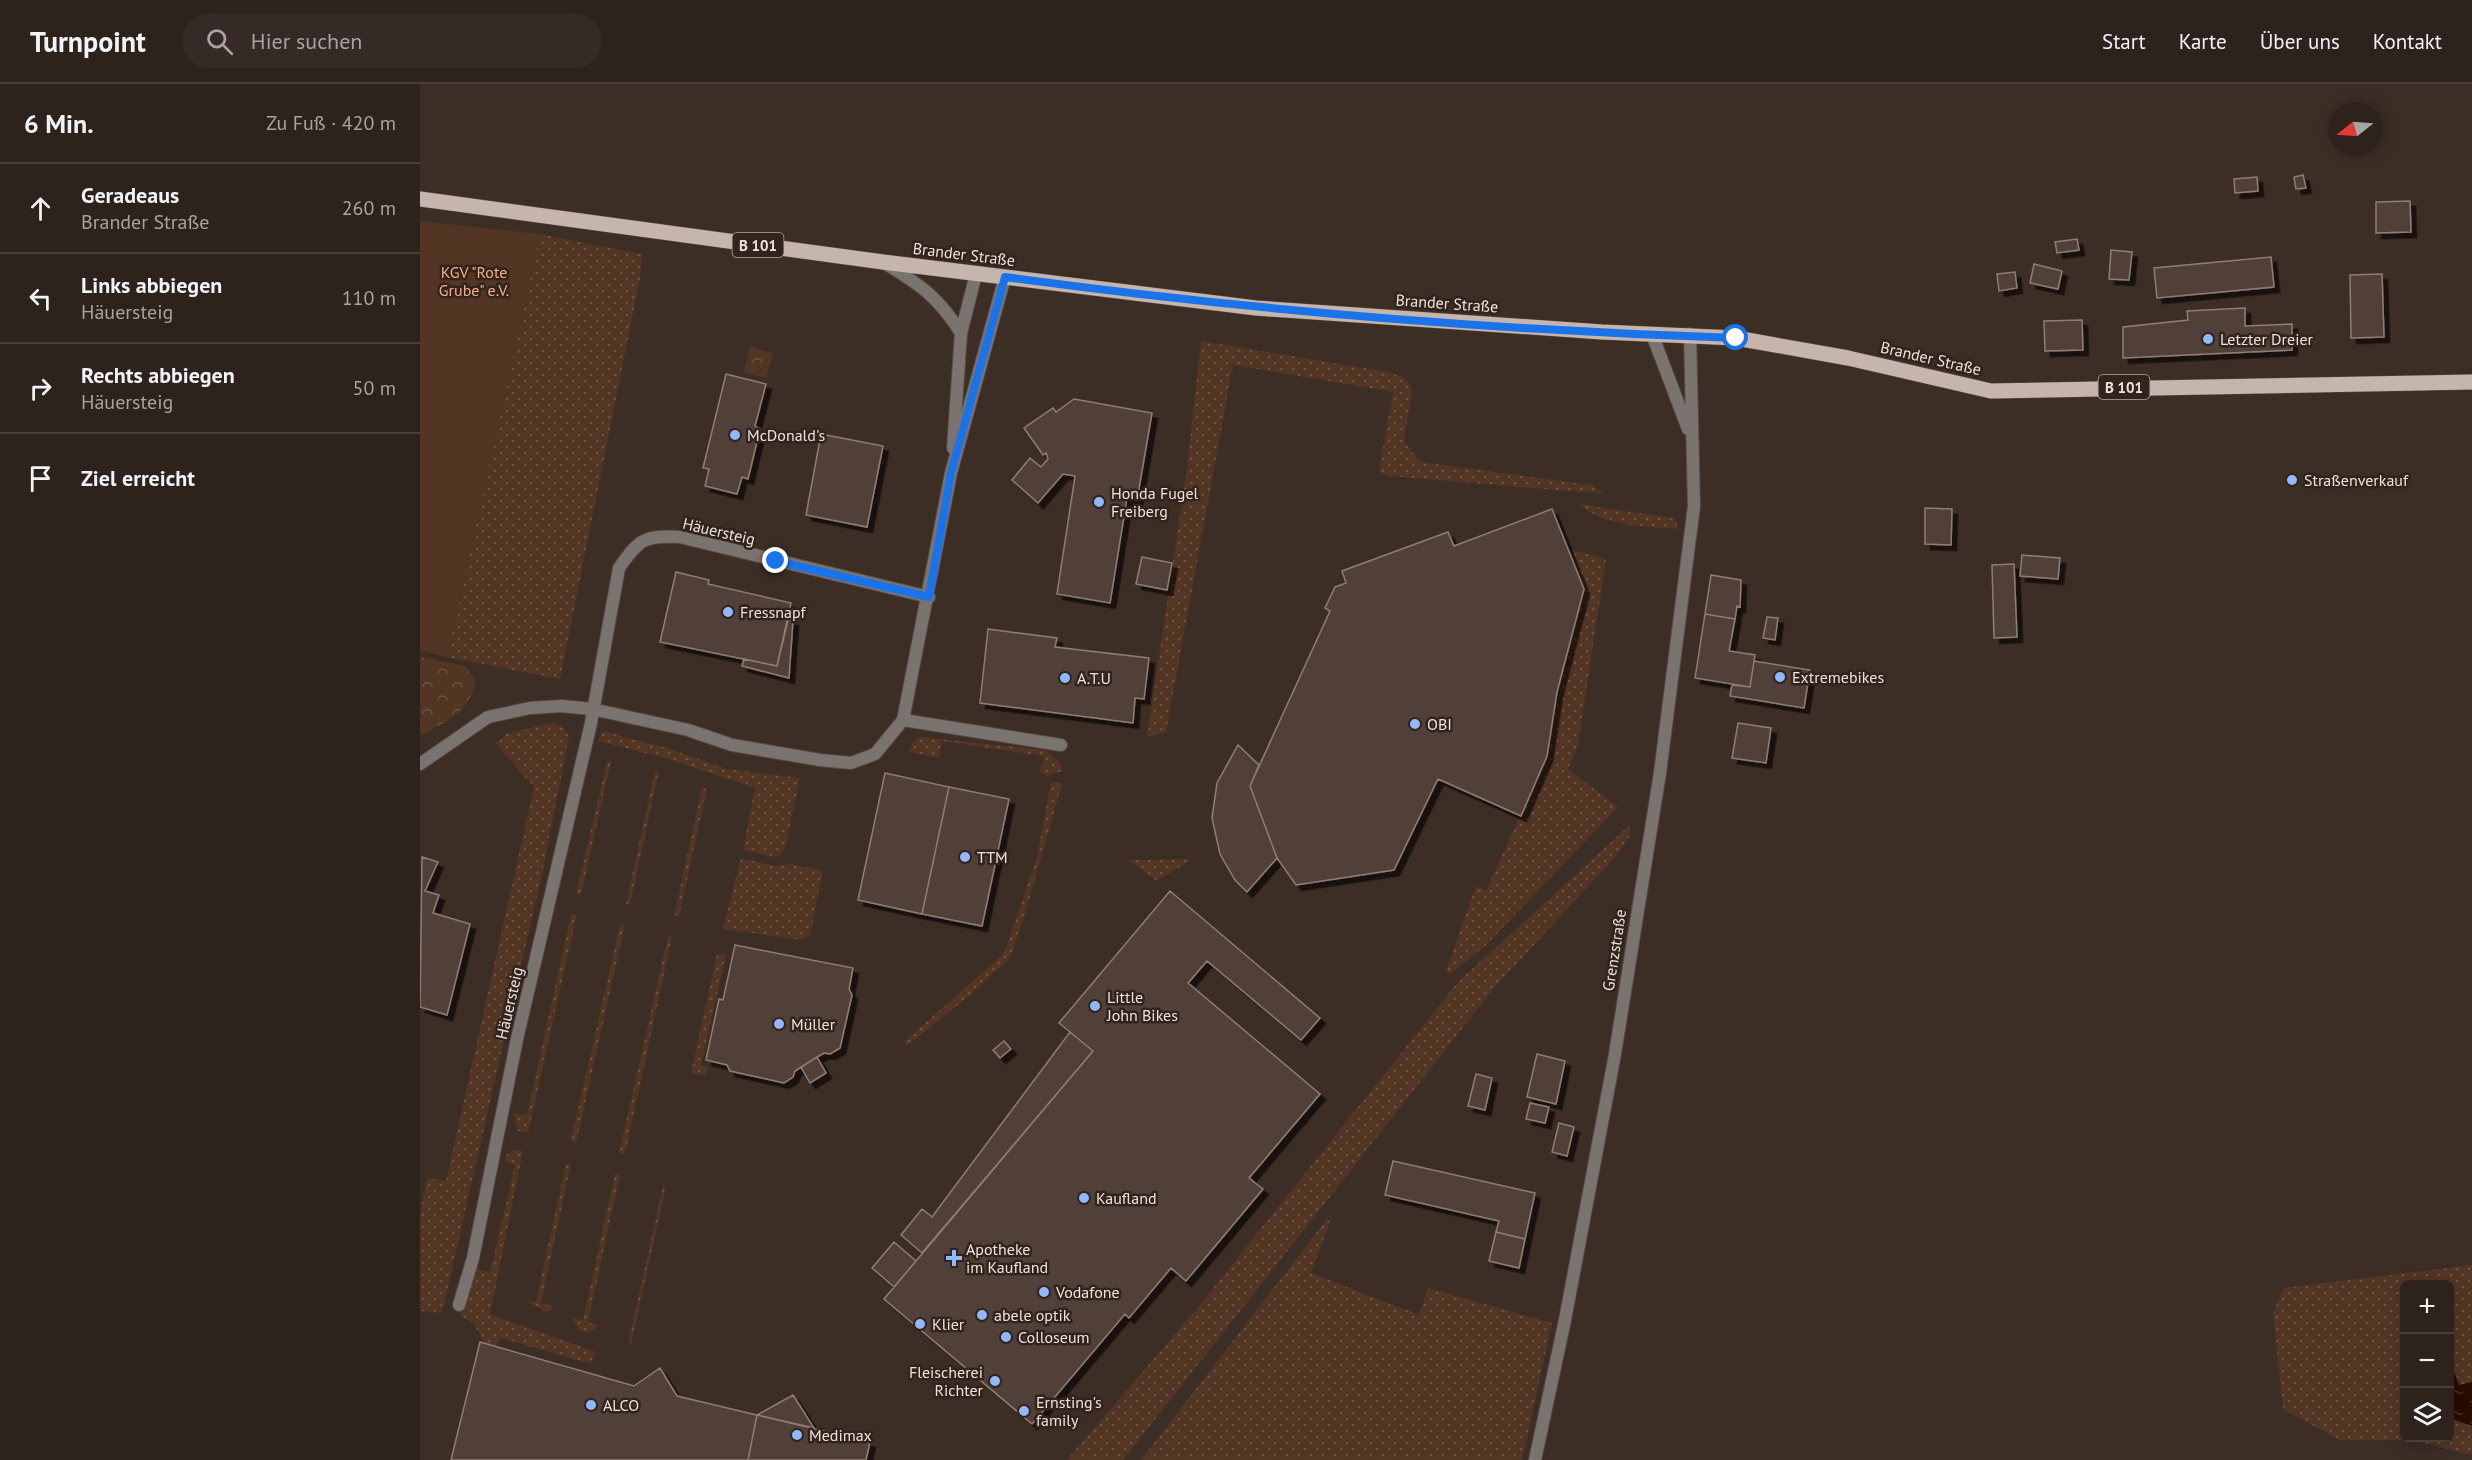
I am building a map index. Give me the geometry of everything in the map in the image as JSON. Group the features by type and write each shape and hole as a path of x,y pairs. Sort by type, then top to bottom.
{"main road":[{"name":"Brander Straße","path":"420,199 883,262 1256,308 1736,338 1837,356 1991,391 2472,382"}],"street":[{"path":"883,262 938,300 961,333"},
{"path":"951,473 961,333 976,274"},
{"path":"420,764 488,717 530,708 592,709 688,730 732,745 851,763 874,754 903,720 929,597 951,473 1005,277"},
{"name":"Grenzstraße","path":"1652,334 1692,441"},
{"name":"Grenzstraße","path":"1535,1460 1565,1320 1615,1054 1660,773 1694,506 1690,334"},
{"name":"Häuersteig","path":"459,1305 473,1258 518,1039 592,709 619,568 634,547 655,536 680,537 929,597"},
{"path":"903,720 1061,745"}],"green space":[{"name":"KGV \"Rote Grube\" e.V.","path":"420,221 540,234 447,657 420,651"},
{"path":"540,234 642,254 640,278 560,679 447,657"},
{"path":"1201,341 1389,372 1406,379 1412,390 1404,441 1420,462 1591,485 1605,494 1389,476 1379,472 1393,392 1233,365 1166,732 1147,737 1187,468"},
{"path":"750,347 773,353 766,378 744,372"},
{"path":"1579,504 1673,518 1677,523 1677,529 1612,521 1589,512"},
{"path":"1568,549 1606,559 1578,745 1568,769 1618,807 1485,946 1450,974 1446,971 1476,886 1486,891 1547,756 1557,692 1584,589"},
{"path":"420,657 465,666 476,681 468,702 456,715 420,736"},
{"path":"549,723 562,727 569,737 542,874 442,1313 420,1311 420,1217 427,1178 446,1181 534,787 495,743 507,734"},
{"path":"603,731 667,748 727,769 800,778 785,848 781,855 773,857 743,850 755,788 668,759 598,741"},
{"path":"921,737 1045,750 1059,761 1062,771 1046,776 1040,772 1044,756 942,741 939,758 909,752 912,743"},
{"path":"607,761 611,761 581,895 576,894"},
{"path":"655,771 659,771 630,905 626,904"},
{"path":"1051,782 1062,784 1024,918 1010,958 970,995 907,1046 904,1042 1000,957 1007,945 1037,857"},
{"path":"702,788 707,789 679,916 674,915"},
{"path":"1630,825 1630,836 1618,854 1494,988 1123,1460 1067,1460 1200,1305 1458,982"},
{"path":"741,858 775,866 791,864 823,871 810,935 802,940 723,929"},
{"path":"1192,859 1157,881 1128,860"},
{"path":"571,914 577,914 528,1133 518,1131 514,1114 527,1115"},
{"path":"620,925 625,925 576,1144 571,1140"},
{"path":"668,936 672,937 625,1154 619,1153"},
{"path":"717,954 726,955 701,1065 708,1068 706,1076 691,1073"},
{"path":"515,1150 523,1151 490,1314 596,1352 591,1364 501,1338 496,1346 485,1343 473,1323 461,1316 476,1269 490,1272 515,1165 504,1162 507,1154"},
{"path":"566,1163 571,1164 541,1303 553,1306 551,1311 546,1312 527,1301 536,1302"},
{"path":"615,1174 620,1175 588,1322 599,1325 590,1332 580,1331 571,1318 583,1320"},
{"path":"663,1185 666,1186 631,1345 628,1344"},
{"path":"1327,1219 1330,1222 1311,1273 1419,1315 1428,1288 1552,1323 1522,1460 1141,1460"},
{"path":"2472,1265 2472,1382 2460,1385 2454,1371 2454,1280 2400,1280 2400,1440 2340,1440 2283,1409 2273,1313 2284,1288"},
{"path":"2454,1419 2472,1426 2472,1455 2419,1442 2454,1442"}],"water":[{"path":"2454,1372 2459,1385 2472,1382 2472,1426 2454,1419"}],"building":[{"path":"2303,175 2306,188 2296,189 2294,177"},
{"path":"2257,177 2258,191 2235,193 2234,179"},
{"path":"2410,201 2411,232 2376,233 2376,202"},
{"path":"2077,239 2079,250 2057,253 2055,242"},
{"path":"2111,250 2132,252 2129,280 2109,279"},
{"path":"2271,257 2274,287 2157,298 2154,268"},
{"path":"2034,264 2062,271 2058,289 2030,283"},
{"path":"2015,272 2017,288 1999,291 1997,274"},
{"path":"2382,274 2384,337 2351,338 2350,275"},
{"name":"Letzter Dreier","path":"2245,308 2245,326 2292,324 2292,350 2123,358 2123,327 2188,320 2187,311"},
{"path":"2082,320 2083,350 2045,351 2044,321"},
{"name":"McDonald's","path":"726,374 766,384 755,426 760,429 748,479 742,477 737,494 705,486 709,469 703,468"},
{"name":"Honda Fugel Freiberg","path":"1074,399 1152,413 1137,500 1127,498 1110,603 1057,594 1075,476 1063,474 1038,503 1012,480 1030,458 1041,467 1048,459 1046,453 1043,455 1024,428 1053,408 1056,412"},
{"path":"821,434 883,446 867,527 806,515"},
{"path":"1925,508 1952,509 1951,545 1925,544"},
{"name":"OBI","path":"1552,509 1584,589 1557,692 1547,756 1521,816 1438,779 1394,870 1296,885 1277,858 1250,786 1330,611 1325,608 1335,587 1346,583 1342,571 1448,532 1454,546"},
{"path":"2022,555 2060,558 2058,579 2020,576"},
{"path":"1142,557 1172,563 1167,590 1136,584"},
{"path":"2014,564 2017,637 1994,638 1992,565"},
{"name":"Fressnapf","path":"676,572 709,580 708,584 791,603 777,666 660,642"},
{"path":"1711,575 1741,580 1740,607 1737,606 1735,619 1705,614"},
{"path":"1705,614 1735,619 1729,651 1755,655 1750,687 1695,678"},
{"path":"1767,617 1778,618 1775,640 1763,638"},
{"path":"788,620 793,620 789,678 742,666 744,659 777,666"},
{"name":"A.T.U","path":"988,629 1057,638 1055,647 1149,658 1144,699 1135,698 1133,723 980,703"},
{"name":"Extremebikes","path":"1754,661 1810,670 1804,708 1730,696 1732,685 1750,687"},
{"path":"1738,723 1771,728 1766,763 1732,758"},
{"path":"1238,745 1259,765 1250,786 1277,858 1247,892 1235,880 1220,854 1212,818 1217,783"},
{"path":"885,773 949,787 922,914 858,900"},
{"name":"TTM","path":"949,787 1009,799 982,926 922,914"},
{"path":"422,857 438,862 425,891 439,895 433,913 470,924 447,1015 420,1007"},
{"path":"1170,891 1320,1018 1301,1040 1207,961 1188,983 1320,1094 1249,1178 1263,1189 1186,1281 1171,1268 1129,1318 1125,1314 1032,1424 884,1299 1093,1051 1059,1023"},
{"name":"Müller","path":"735,945 853,968 849,989 852,995 840,1048 830,1054 824,1053 817,1057 795,1071 793,1077 784,1083 730,1071 727,1065 706,1060 719,999 723,1000"},
{"path":"1070,1032 1093,1051 922,1253 901,1235 922,1209 932,1217"},
{"path":"1004,1041 1011,1049 1000,1058 993,1050"},
{"path":"1537,1054 1565,1061 1556,1104 1527,1097"},
{"path":"817,1057 826,1073 810,1083 801,1067"},
{"path":"1476,1074 1492,1078 1485,1110 1468,1106"},
{"path":"1530,1103 1549,1107 1545,1123 1526,1119"},
{"path":"1559,1123 1574,1127 1567,1156 1552,1152"},
{"path":"1393,1161 1535,1193 1525,1239 1496,1232 1499,1221 1385,1195"},
{"path":"1496,1232 1525,1239 1519,1268 1489,1261"},
{"path":"894,1242 916,1261 894,1287 872,1268"},
{"name":"ALCO","path":"480,1342 634,1386 660,1368 677,1396 757,1415 748,1460 451,1460"},
{"path":"793,1395 814,1428 757,1415"},
{"name":"Medimax","path":"757,1415 870,1442 866,1460 748,1460"}],"place":[{"name":"Letzter Dreier","path":"2208,339"},
{"name":"McDonald's","path":"735,435"},
{"name":"Straßenverkauf","path":"2292,480"},
{"name":"Honda Fugel Freiberg","path":"1099,502"},
{"name":"Fressnapf","path":"728,612"},
{"name":"Extremebikes","path":"1780,677"},
{"name":"A.T.U","path":"1065,678"},
{"name":"OBI","path":"1415,724"},
{"name":"TTM","path":"965,857"},
{"name":"Little John Bikes","path":"1095,1006"},
{"name":"Müller","path":"779,1024"},
{"name":"Kaufland","path":"1084,1198"},
{"name":"Apotheke im Kaufland","path":"954,1258"},
{"name":"Vodafone","path":"1044,1292"},
{"name":"abele optik","path":"982,1315"},
{"name":"Klier","path":"920,1324"},
{"name":"Colloseum","path":"1006,1337"},
{"name":"Fleischerei Richter","path":"995,1381"},
{"name":"ALCO","path":"591,1405"},
{"name":"Ernsting's family","path":"1024,1411"},
{"name":"Medimax","path":"797,1435"}],"route":[{"path":"776,561 929,597 951,473 1005,277 1256,308 1602,332 1736,338"}]}
